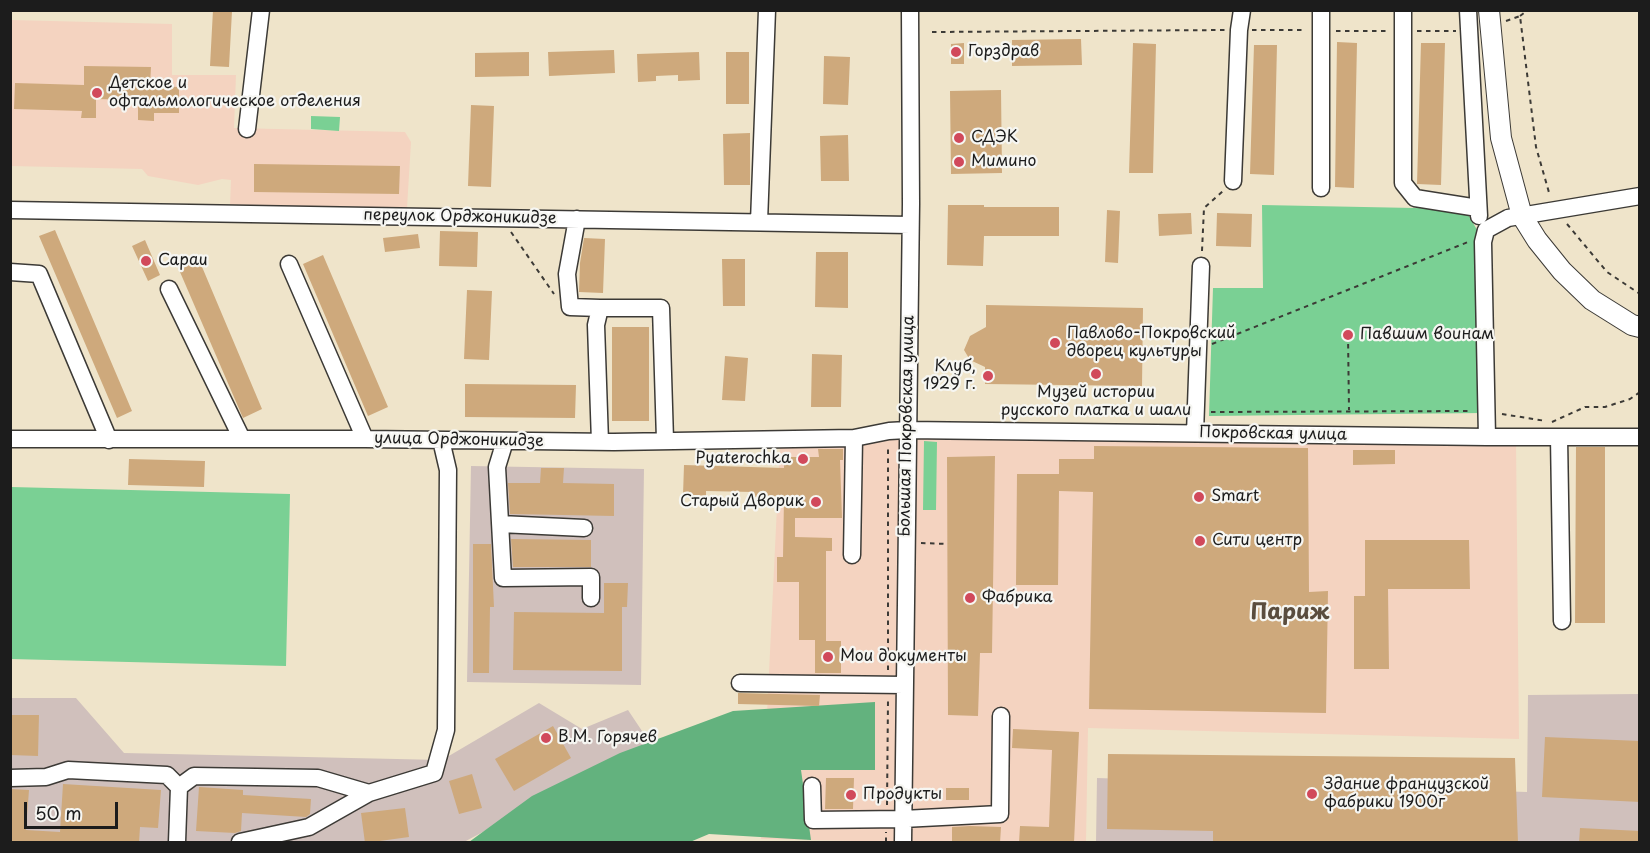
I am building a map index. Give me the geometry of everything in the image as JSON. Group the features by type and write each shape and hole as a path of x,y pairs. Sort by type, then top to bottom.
{"main road":[{"path":"1490,18 1501,138 1522,216 1537,240 1562,271 1592,300 1632,325 1640,327"}],"street":[{"path":"247,129 261,10"},
{"path":"759,222 766,10"},
{"name":"Большая Покровская улица","path":"903,843 895,819 904,742 899,688 907,430 910,10"},
{"path":"1233,181 1239,30 1242,10"},
{"path":"1321,10 1321,188"},
{"path":"1402,10 1403,183 1415,198 1478,208"},
{"path":"1468,10 1478,208 1480,235 1483,242 1487,437"},
{"path":"1480,235 1508,218 1640,196"},
{"name":"переулок Орджоникидзе","path":"10,210 910,225"},
{"path":"577,219 567,274 570,307 661,308 665,440"},
{"path":"289,264 365,439"},
{"path":"1195,433 1200,266"},
{"path":"10,272 39,274 109,440"},
{"path":"169,289 242,439"},
{"path":"600,308 596,325 600,442"},
{"name":"Покровская улица","path":"907,430 1640,437"},
{"name":"улица Орджоникидзе","path":"10,439 365,439 600,442 854,438 907,430"},
{"path":"1559,437 1562,621"},
{"path":"852,555 854,438"},
{"path":"240,843 309,827 369,793 434,773 447,730 448,470 441,440"},
{"path":"505,441 498,466 503,578 591,578 591,598"},
{"path":"500,524 584,528"},
{"path":"740,683 899,688"},
{"path":"812,786 813,820 1000,814 1002,716"},
{"path":"10,778 46,777 68,770 167,775 179,787 177,843"},
{"path":"179,787 194,776 318,778 369,793"}],"path":[{"path":"1490,18 1520,16 1528,10"},
{"path":"1520,16 1536,147 1554,210 1607,272 1640,294"},
{"path":"932,32 1470,31"},
{"path":"1200,266 1204,208 1233,181"},
{"path":"501,218 563,306 570,307"},
{"path":"1198,350 1480,235"},
{"path":"1348,335 1349,412"},
{"path":"1196,412 1486,411 1552,422 1585,408 1605,407 1630,399 1640,392"},
{"path":"886,843 895,819 887,735 888,707 899,688 888,439"},
{"path":"919,543 948,544"}],"shaded area":[{"path":"11,20 172,24 172,75 236,75 234,128 405,132 411,142 407,208 230,206 231,180 222,179 198,185 148,176 142,169 11,166"},
{"path":"888,439 1516,442 1519,739 1088,728 1086,842 761,839 780,444"},
{"path":"471,466 644,469 641,685 467,682"},
{"path":"1639,694 1639,842 1096,842 1097,778 1527,792 1528,695"},
{"path":"10,698 76,698 124,753 442,760 539,703 582,729 628,710 650,743 464,842 11,842"}],"green space":[{"path":"311,116 340,117 339,131 311,129"},
{"path":"1262,205 1465,209 1480,235 1482,413 1209,416 1213,288 1263,288"},
{"path":"924,441 937,442 936,510 923,510"},
{"path":"11,487 290,494 286,666 11,659"},
{"path":"875,702 875,770 801,770 811,840 709,834 690,842 469,842 532,796 620,753 733,711"}],"building":[{"path":"213,10 232,11 229,67 210,66"},
{"path":"1081,39 1082,65 1012,66 1012,40"},
{"path":"1337,42 1357,43 1354,188 1335,187"},
{"path":"964,43 964,64 951,64 951,44"},
{"path":"1133,43 1156,44 1153,173 1129,173"},
{"path":"1421,43 1445,43 1441,185 1417,184"},
{"path":"1254,45 1277,45 1274,175 1250,174"},
{"path":"614,50 615,73 549,76 548,52"},
{"path":"529,52 529,76 475,77 475,53"},
{"path":"699,52 700,80 678,81 678,75 656,76 656,81 638,82 637,54"},
{"path":"726,52 749,52 749,104 726,104"},
{"path":"824,56 850,57 848,105 823,104"},
{"name":"Детское и офтальмологическое отделения","path":"84,66 151,67 150,86 179,87 179,113 154,113 154,121 138,120 138,100 96,99 96,118 81,118 82,111 14,109 15,83 84,85"},
{"path":"1001,90 1002,173 951,174 950,91"},
{"path":"471,105 494,106 491,187 468,186"},
{"path":"750,133 750,185 724,185 723,134"},
{"path":"848,135 849,181 821,181 820,136"},
{"path":"254,164 400,166 399,194 254,192"},
{"path":"948,205 1059,207 1059,236 984,236 983,266 947,265"},
{"path":"1107,210 1120,211 1118,263 1105,262"},
{"path":"1191,213 1192,234 1159,236 1158,214"},
{"path":"1217,213 1252,214 1251,247 1216,246"},
{"path":"55,230 132,411 117,418 39,236"},
{"path":"440,231 478,232 477,267 439,266"},
{"path":"418,234 420,248 385,252 383,238"},
{"path":"584,238 605,239 603,293 579,292"},
{"name":"Сараи","path":"145,240 160,275 148,281 132,246"},
{"path":"816,252 848,252 848,308 815,307"},
{"path":"197,255 262,409 243,418 180,272 184,270 181,262"},
{"path":"323,255 388,407 368,416 303,264"},
{"path":"722,259 745,259 745,306 723,306"},
{"path":"467,290 492,291 489,360 464,359"},
{"name":"Павлово-Покровский дворец культуры","path":"986,305 1143,308 1142,386 985,384 985,367 970,360 964,350 970,336 986,327"},
{"path":"612,327 649,327 649,421 612,421"},
{"path":"812,354 842,355 841,407 811,407"},
{"path":"725,356 748,358 745,401 722,400"},
{"path":"465,384 576,385 575,418 465,417"},
{"name":"Сити центр","path":"1094,446 1308,448 1309,592 1328,591 1326,713 1089,709 1093,492 1059,491 1058,585 1016,585 1017,474 1059,474 1059,459 1094,459"},
{"path":"1576,447 1605,447 1605,623 1575,623"},
{"path":"818,449 843,449 843,460 840,460 842,518 795,518 795,537 832,538 832,551 826,551 826,641 841,641 841,673 815,673 815,640 799,640 799,582 777,582 777,557 783,557 784,498 753,497 754,492 706,491 706,496 683,495 684,465 784,468 784,457 819,457"},
{"path":"1353,450 1395,450 1395,464 1353,465"},
{"name":"Фабрика","path":"995,456 992,653 980,653 978,716 948,715 947,457"},
{"path":"129,459 205,461 204,487 128,485"},
{"path":"541,468 564,468 563,483 614,484 614,516 510,514 508,483 540,483"},
{"path":"511,539 591,540 591,567 513,567"},
{"path":"1365,540 1469,540 1470,589 1388,589 1389,669 1354,669 1354,596 1365,596"},
{"path":"473,544 491,544 494,607 490,607 489,673 473,673"},
{"path":"604,583 628,583 627,607 622,607 622,671 513,670 514,612 604,613"},
{"path":"738,693 820,695 819,706 738,704"},
{"path":"10,715 39,715 38,756 10,755"},
{"path":"553,726 571,758 514,791 495,759"},
{"path":"1013,729 1079,732 1074,843 1019,843 1020,826 1049,827 1052,750 1012,748"},
{"path":"1545,737 1640,741 1640,802 1542,797"},
{"name":"Здание французской фабрики 1900г","path":"1108,754 1515,758 1518,843 1213,843 1213,831 1107,829"},
{"path":"472,774 482,808 459,814 449,781"},
{"path":"826,778 854,778 853,809 825,809"},
{"path":"63,784 161,790 158,828 140,827 139,843 10,843 10,789 29,790 26,830 60,832"},
{"path":"199,787 243,790 243,795 311,799 310,814 306,817 242,813 241,831 235,833 196,831"},
{"path":"946,788 969,788 969,800 946,800"},
{"path":"405,808 409,837 365,843 361,813"},
{"path":"952,827 1001,827 1000,843 952,843"},
{"path":"1580,828 1640,831 1640,843 1579,843"}],"place":[{"name":"Горздрав","path":"956,52"},
{"name":"Детское и офтальмологическое отделения","path":"97,93"},
{"name":"СДЭК","path":"959,138"},
{"name":"Мимино","path":"959,162"},
{"name":"Сараи","path":"146,261"},
{"name":"Павшим воинам","path":"1348,335"},
{"name":"Павлово-Покровский дворец культуры","path":"1055,343"},
{"name":"Музей истории русского платка и шали","path":"1096,374"},
{"name":"Клуб, 1929 г.","path":"988,376"},
{"name":"Pyaterochka","path":"803,459"},
{"name":"Smart","path":"1199,497"},
{"name":"Старый Дворик","path":"816,502"},
{"name":"Сити центр","path":"1200,541"},
{"name":"Фабрика","path":"970,598"},
{"name":"Мои документы","path":"828,657"},
{"name":"В.М. Горячев","path":"546,738"},
{"name":"Здание французской фабрики 1900г","path":"1312,794"},
{"name":"Продукты","path":"851,795"}],"district":[{"name":"Париж","path":"1290,613"}]}
